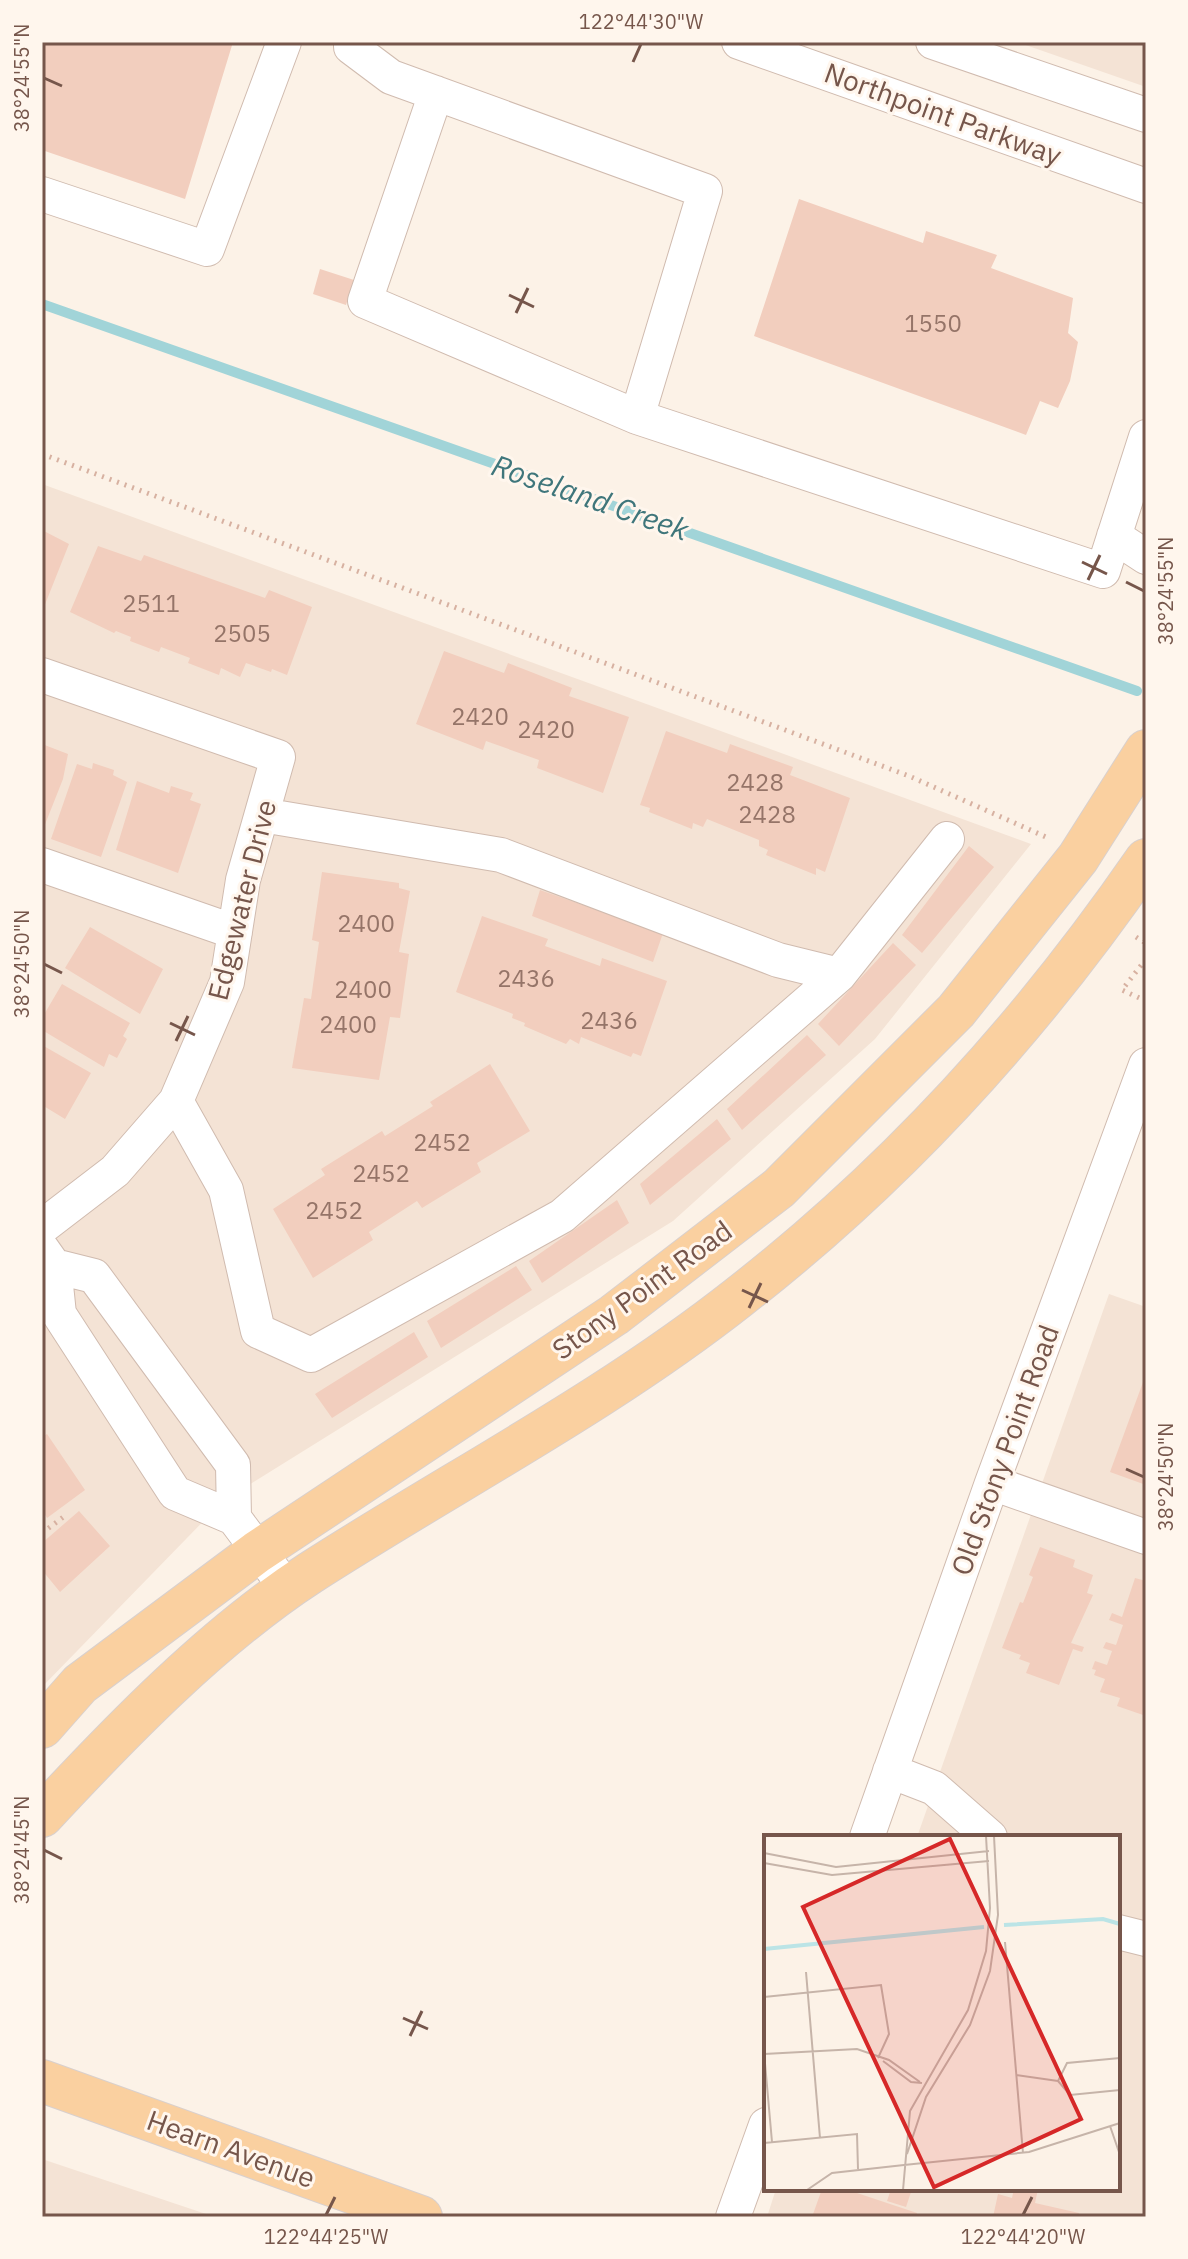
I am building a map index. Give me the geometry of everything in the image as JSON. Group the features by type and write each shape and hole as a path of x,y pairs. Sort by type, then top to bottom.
{"main road":[{"name":"Stony Point Road","path":"42,1727 80,1684 247,1534 614,1315 779,1188 956,1011 1078,858 1146,751"},
{"name":"Stony Point Road","path":"42,1816 117,1735 230,1634 307,1575 634,1372 740,1297 865,1189 939,1115 1043,999 1146,860"},
{"name":"Hearn Avenue","path":"42,2081 421,2217"}],"street":[{"path":"42,194 207,249 284,42"},
{"path":"351,42 351,47 391,77 705,191 637,417"},
{"name":"Northpoint Parkway","path":"739,42 1146,186"},
{"path":"933,42 1146,115"},
{"path":"436,93 365,301 637,417 1103,571 1130,538 1146,437"},
{"path":"1130,538 1146,557"},
{"name":"Edgewater Drive","path":"42,675 278,757 243,880 227,982 176,1101 115,1171 42,1227"},
{"path":"262,815 501,855 778,960 839,975"},
{"path":"176,1101 226,1190 258,1331 311,1355 562,1216 839,975 947,839"},
{"path":"42,865 235,932"},
{"name":"Old Stony Point Road","path":"868,1835 992,1483 1146,1065"},
{"path":"48,1258 59,1314 175,1493 247,1534 288,1590"},
{"path":"48,1258 94,1276 233,1465 247,1534"},
{"path":"992,1483 1146,1537"},
{"path":"890,1771 934,1788 988,1835"},
{"path":"1120,1932 1146,1939"},
{"path":"733,2217 764,2131"}],"path":[{"path":"42,454 909,776 1052,839 1078,858"},
{"path":"1104,916 1144,942 1146,939"},
{"path":"1146,959 1122,990 1146,1001"},
{"path":"42,1533 66,1515"}],"shaded area":[{"path":"1017,42 1146,42 1146,87"},
{"path":"42,484 1031,844 875,1039 673,1221 223,1501 42,1687"},
{"path":"1109,1294 1146,1307 1146,2217 767,2217 775,2191 1120,2191 1120,1835 918,1835"},
{"path":"42,2159 215,2217 42,2217"}],"building":[{"path":"42,42 233,42 185,199 42,150"},
{"path":"799,199 923,243 926,231 997,255 991,268 1073,298 1068,333 1078,342 1070,381 1058,408 1040,401 1026,435 754,336"},
{"path":"320,269 354,280 346,305 313,294"},
{"path":"42,530 69,544 42,612"},
{"path":"98,546 141,561 144,555 265,598 269,590 312,607 287,675 246,663 240,677 221,668 219,675 188,663 190,658 161,647 159,652 130,641 131,637 116,631 114,633 70,612"},
{"path":"444,651 504,673 508,663 572,688 569,696 629,717 603,793 537,768 539,760 486,741 483,750 416,724"},
{"path":"666,731 727,753 730,744 793,767 790,775 850,798 825,872 816,868 816,875 766,855 768,850 759,846 759,840 707,819 703,827 693,823 692,829 649,812 650,808 640,805"},
{"path":"42,744 68,754 63,779 42,832"},
{"path":"93,763 114,770 113,775 127,782 101,857 51,839 77,764 92,769"},
{"path":"137,781 169,793 171,786 193,793 190,800 201,804 178,873 116,850"},
{"path":"969,846 994,867 922,953 902,935"},
{"path":"322,872 399,883 399,888 410,891 399,952 409,954 400,1018 390,1017 379,1080 292,1068 304,998 311,999 319,942 312,940"},
{"path":"540,890 663,933 653,962 532,916"},
{"path":"482,916 548,939 545,946 600,966 602,958 667,981 641,1056 633,1053 631,1057 581,1037 579,1044 570,1039 566,1044 524,1026 525,1023 512,1018 513,1014 456,992"},
{"path":"90,927 163,969 140,1014 65,968"},
{"path":"893,943 916,965 839,1046 818,1024"},
{"path":"62,984 130,1023 123,1036 127,1039 117,1058 109,1054 104,1067 42,1030 42,1018"},
{"path":"807,1035 826,1055 742,1130 727,1109"},
{"path":"42,1045 91,1073 65,1119 42,1105"},
{"path":"490,1064 530,1131 477,1163 481,1172 422,1208 417,1201 369,1232 373,1240 313,1278 273,1209 325,1175 321,1169 382,1131 385,1136 433,1106 430,1102"},
{"path":"717,1119 731,1139 650,1205 640,1184"},
{"path":"617,1200 629,1223 542,1283 529,1261"},
{"path":"516,1266 532,1290 441,1348 427,1321"},
{"path":"414,1332 428,1357 332,1418 315,1394"},
{"path":"1146,1374 1146,1485 1110,1472"},
{"path":"47,1434 85,1490 47,1518 42,1510 42,1437"},
{"path":"79,1511 110,1546 60,1592 42,1570 42,1543"},
{"path":"1040,1547 1075,1560 1073,1567 1093,1575 1087,1593 1093,1595 1071,1643 1084,1647 1082,1652 1073,1649 1059,1685 1026,1673 1030,1663 1019,1659 1021,1655 1002,1648 1033,1577 1029,1575"},
{"path":"1135,1578 1146,1581 1146,1716 1117,1706 1120,1698 1100,1692 1105,1679 1094,1675 1096,1670 1092,1669 1095,1661 1107,1665 1112,1651 1103,1648 1106,1642 1116,1645 1123,1625 1109,1620 1112,1613 1122,1617"},
{"path":"821,2191 851,2191 917,2213 916,2217 812,2217"},
{"path":"890,2191 911,2191 906,2207 887,2201"},
{"path":"1014,2191 1038,2191 1035,2203 1079,2213 1078,2217 993,2217 998,2194 1012,2198"}],"waterway":[{"name":"Roseland Creek","path":"42,304 1137,691"}]}
